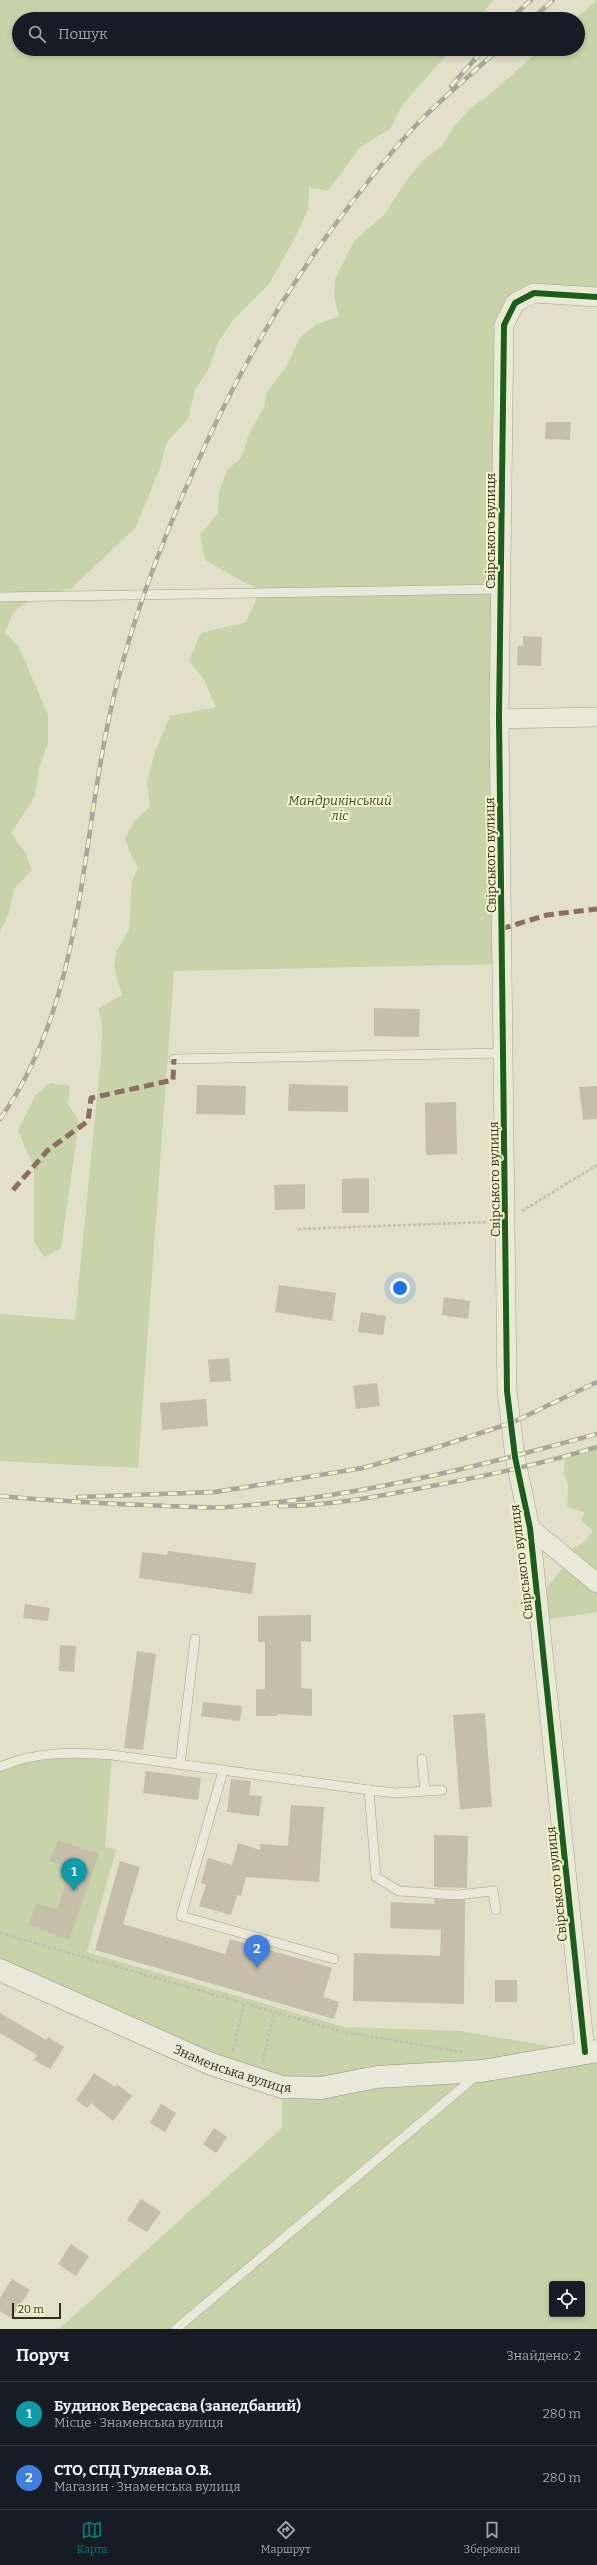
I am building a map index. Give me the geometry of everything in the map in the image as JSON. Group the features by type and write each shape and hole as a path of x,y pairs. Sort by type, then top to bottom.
{"main road":[{"name":"Знаменська вулиця","path":"0,1970 211,2064 229,2068 259,2081 282,2086 320,2088 377,2077 482,2071 591,2052"}],"street":[{"name":"Свірського вулиця","path":"591,2052 530,1528 515,1457 507,1391 499,719 504,325 515,303 534,293 597,297"},
{"path":"499,719 597,717"},
{"path":"530,1528 597,1583"}],"lane":[{"path":"0,597 501,589"},
{"path":"174,1059 504,1053"},
{"path":"180,1765 195,1639"},
{"path":"0,1767 42,1754 75,1752 396,1793 442,1790"},
{"path":"422,1759 425,1791"},
{"path":"223,1771 181,1916 334,1959"},
{"path":"369,1790 376,1877 399,1891 458,1895 493,1892 496,1910"},
{"path":"176,2329 482,2071"}],"path":[{"path":"298,1228 506,1221 597,1165"},
{"path":"0,1933 344,2032 467,2053 482,2071"},
{"path":"229,2068 244,2003"},
{"path":"259,2081 274,2012"}],"green space":[{"path":"0,0 494,0 483,12 12,12 12,56 446,56 402,105 390,129 360,147 328,191 309,187 308,209 297,234 269,284 234,319 218,342 209,368 195,390 188,419 167,442 160,468 136,527 71,589 40,595 14,611 5,632 19,647 48,715 48,742 39,768 35,796 11,833 25,852 32,870 14,889 9,913 0,932"},
{"name":"Мандрикінський ліс","path":"597,0 597,297 534,293 504,325 501,964 174,971 138,1468 0,1461 0,1314 75,1320 101,1057 102,1023 98,1009 122,995 114,968 116,952 129,930 132,881 138,867 132,857 125,838 135,820 150,807 147,782 155,752 170,716 216,707 204,680 189,660 201,633 246,622 260,591 205,560 200,535 218,513 219,491 227,470 241,458 249,434 264,407 267,392 287,366 300,337 317,324 339,317 334,296 335,279 354,241 385,214 407,180 423,160 441,147 453,128 470,108 487,97 533,56 585,56 585,12 583,12"},
{"path":"50,1083 70,1086 68,1104 79,1121 61,1248 44,1257 34,1242 34,1167 18,1131 35,1096"},
{"path":"597,1447 597,1612 539,1621 542,1593 559,1573 573,1548 584,1542 593,1531 581,1520 585,1513 567,1507 568,1483 564,1474 565,1459"},
{"path":"42,1754 112,1755 105,1847 116,1850 87,1952 344,2027 460,2031 585,2052 597,2051 597,2329 59,2329 282,2128 282,2087 0,1970 0,1767"}],"building":[{"path":"546,422 571,422 570,440 545,439"},
{"path":"523,636 542,637 541,666 517,665 518,646 523,646"},
{"path":"374,1008 420,1009 419,1037 374,1036"},
{"path":"289,1084 348,1086 348,1112 288,1111"},
{"path":"197,1085 246,1086 245,1115 196,1114"},
{"path":"597,1086 597,1119 583,1120 579,1087"},
{"path":"456,1102 457,1154 426,1155 425,1103"},
{"path":"369,1178 369,1213 342,1213 342,1179"},
{"path":"305,1184 305,1209 275,1210 274,1185"},
{"path":"279,1285 336,1293 332,1321 275,1312"},
{"path":"444,1297 470,1301 468,1319 442,1315"},
{"path":"361,1312 386,1316 383,1335 358,1332"},
{"path":"229,1358 231,1381 210,1382 208,1360"},
{"path":"377,1383 380,1406 356,1409 353,1386"},
{"path":"206,1399 208,1426 162,1430 160,1403"},
{"path":"168,1551 256,1563 252,1594 139,1578 142,1552 167,1555"},
{"path":"25,1604 50,1608 48,1621 23,1618"},
{"path":"311,1615 311,1642 301,1641 301,1688 312,1689 312,1716 277,1714 277,1716 256,1716 256,1689 265,1689 265,1642 258,1642 258,1616"},
{"path":"60,1645 76,1646 74,1672 59,1671"},
{"path":"137,1651 156,1654 143,1750 124,1748"},
{"path":"203,1702 242,1706 240,1721 201,1716"},
{"path":"485,1713 492,1807 460,1809 453,1715"},
{"path":"146,1771 201,1778 198,1800 143,1793"},
{"path":"231,1779 251,1781 249,1795 262,1796 259,1816 227,1812"},
{"path":"291,1805 324,1807 319,1882 246,1877 241,1896 237,1895 231,1915 199,1906 206,1885 201,1883 208,1858 232,1865 238,1843 260,1850 260,1844 288,1846"},
{"path":"434,1835 468,1836 467,1888 434,1887"},
{"path":"58,1840 99,1854 69,1940 29,1925 36,1903 57,1910 71,1868 50,1861"},
{"path":"120,1861 140,1867 123,1924 225,1954 230,1939 332,1968 323,1997 339,2002 334,2019 95,1950"},
{"path":"434,1899 465,1900 464,2004 353,2001 354,1953 440,1956 441,1930 390,1928 391,1902 434,1904"},
{"path":"495,1980 517,1980 517,2002 495,2002"},
{"path":"0,2013 46,2040 48,2037 64,2047 50,2069 34,2060 37,2055 0,2033"},
{"path":"94,2073 115,2087 117,2084 132,2096 113,2121 91,2103 87,2108 76,2100"},
{"path":"161,2104 176,2113 165,2132 150,2123"},
{"path":"214,2128 227,2137 216,2153 203,2144"},
{"path":"141,2199 161,2212 147,2232 127,2220"},
{"path":"71,2244 89,2256 76,2276 58,2264"},
{"path":"12,2279 30,2290 11,2318 0,2311 0,2298"}],"railway":[{"path":"518,12 531,0"},
{"path":"540,12 553,0"},
{"path":"451,86 478,56"},
{"path":"0,1119 27,1074 48,1026 63,976 75,925 99,769 116,686 134,624 155,563 209,437 263,334 326,237 384,161 413,128 441,100 491,56"},
{"path":"78,1497 215,1492 363,1468 441,1446 511,1423 597,1382"},
{"path":"0,1496 205,1508 275,1503 368,1489 414,1480 597,1434"},
{"path":"279,1506 298,1506 356,1500 394,1493 515,1469 597,1447"}],"marked path":[{"path":"501,929 547,915 597,909"},
{"path":"13,1190 48,1150 88,1121 91,1098 173,1080 174,1059"}],"cycle path":[{"path":"585,2052 530,1528 515,1457 507,1391 499,719 504,325 515,303 534,293 597,297"}],"place":[{"name":"Будинок Вересаєва (занедбаний)","path":"74,1891"},
{"name":"СТО, СПД Гуляева О.В.","path":"257,1968"}]}
